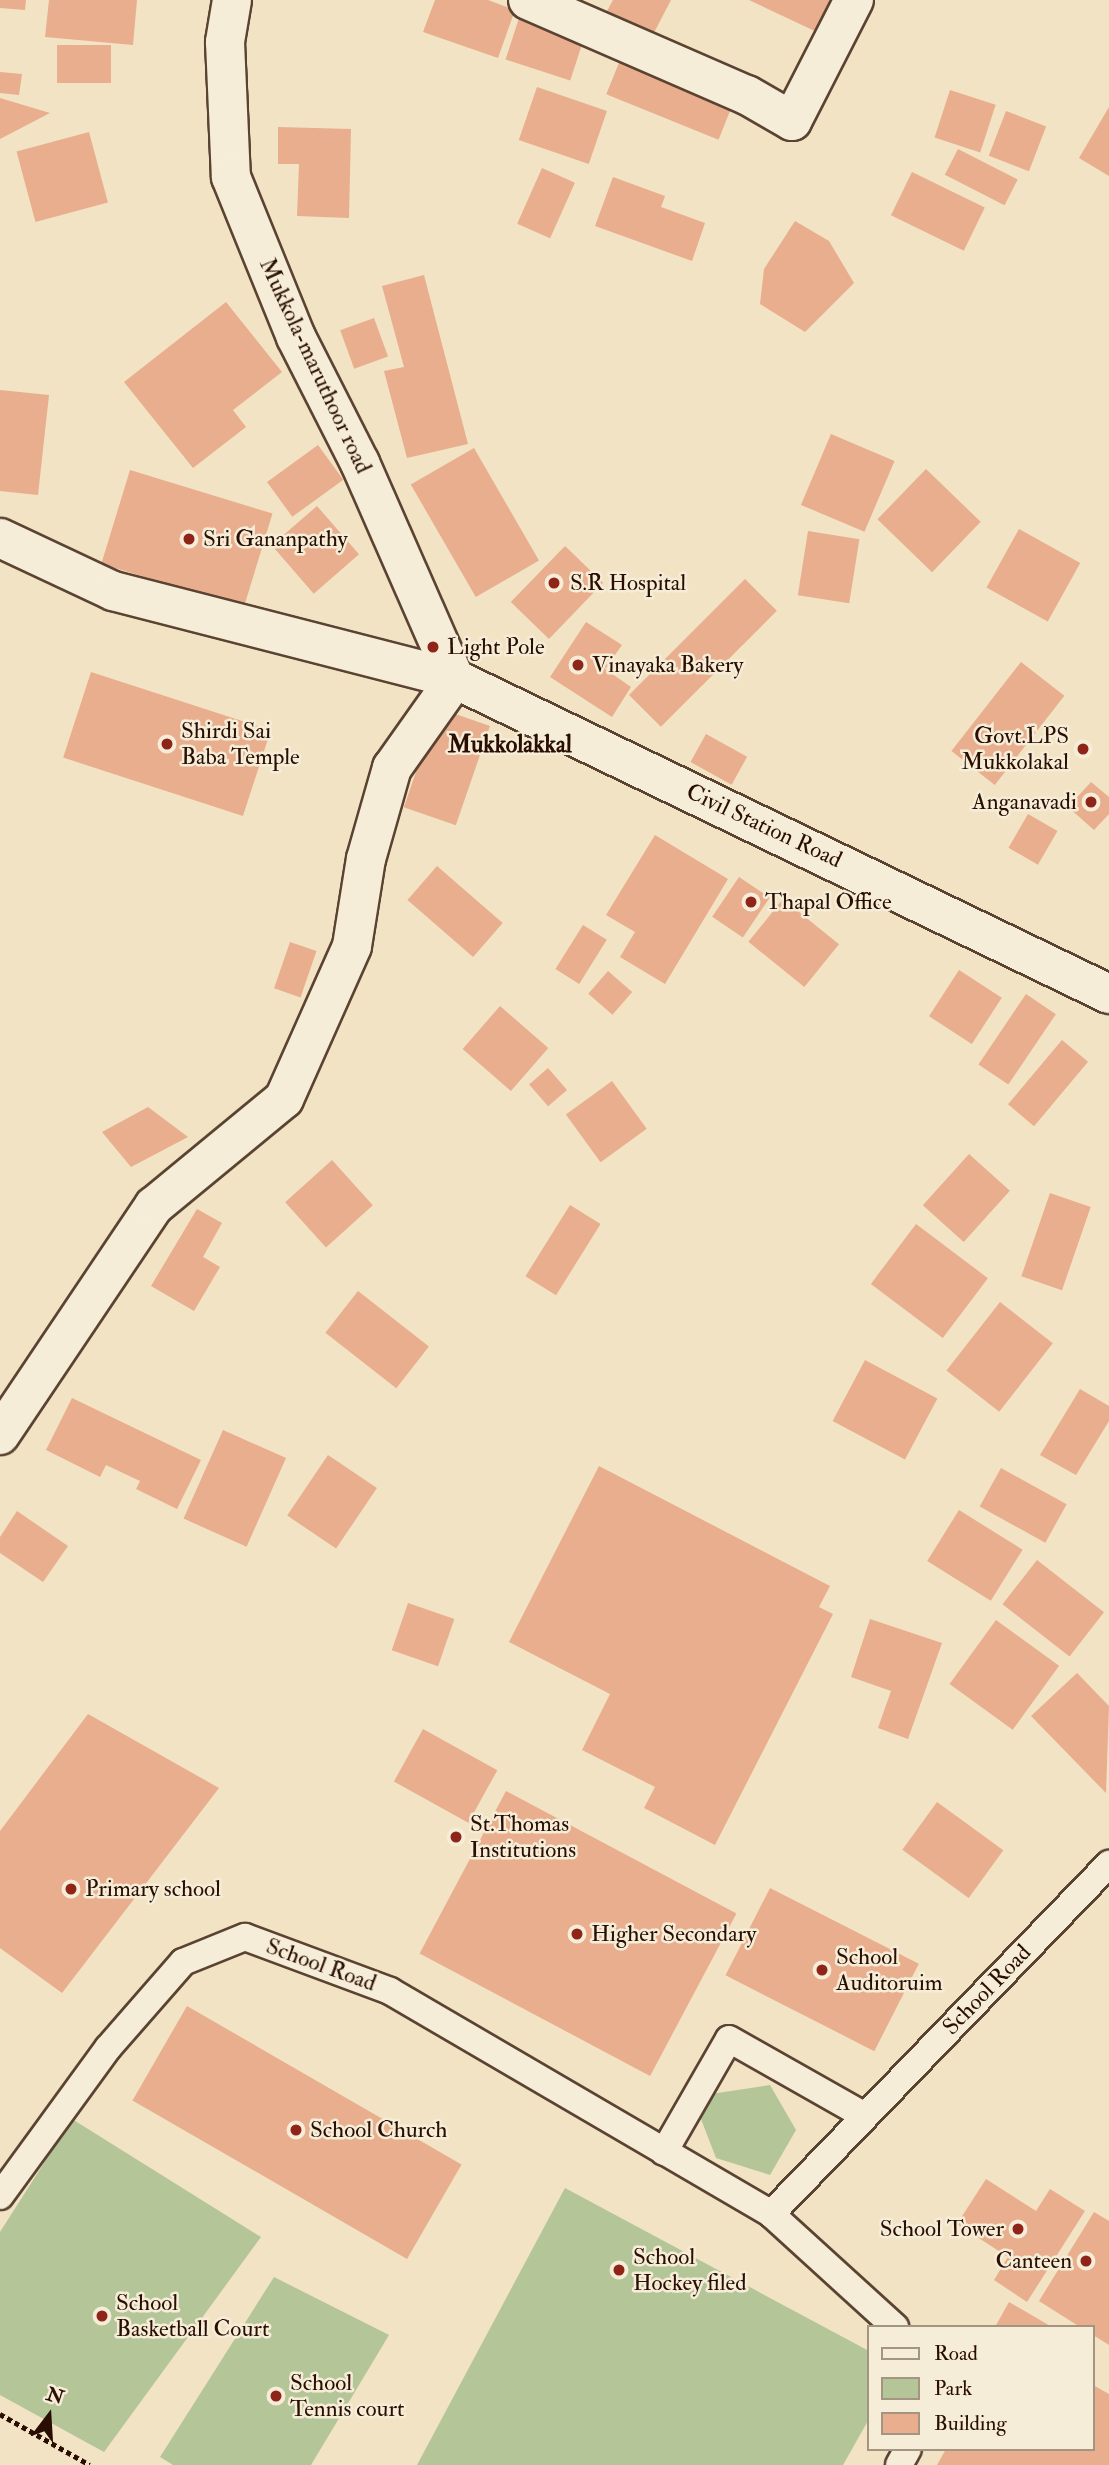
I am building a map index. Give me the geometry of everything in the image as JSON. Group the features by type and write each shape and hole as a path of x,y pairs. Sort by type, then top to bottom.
{"main road":[{"name":"Mukkola-maruthoor road","path":"232,0 225,42 232,177 296,337 360,463 455,679"},
{"path":"528,0 747,95 792,121 854,0"},
{"name":"Civil Station Road","path":"0,538 113,591 455,679 1109,994"},
{"path":"0,1435 154,1206 284,1099 352,946 366,859 392,768 455,679"}],"lane":[{"name":"School Road","path":"771,2214 1109,1864"},
{"name":"School Road","path":"2,2187 108,2048 183,1962 245,1937 390,1991 771,2214 893,2325"},
{"path":"664,2152 729,2039 865,2116"}],"path":[{"path":"0,2413 90,2465"}],"green space":[{"path":"770,2085 796,2130 770,2175 716,2158 701,2119 711,2094"},
{"name":"School Basketball Court","path":"72,2119 261,2237 104,2452 0,2395 0,2232"},
{"name":"School Hockey filed","path":"565,2188 867,2350 867,2423 843,2465 417,2465"},
{"name":"School Tennis court","path":"274,2277 389,2335 311,2465 173,2465 160,2457"}],"building":[{"path":"0,0 26,0 25,10 0,8"},
{"path":"49,0 137,0 133,45 45,37"},
{"path":"435,0 488,0 515,10 498,58 423,32"},
{"path":"613,0 671,0 646,48 600,24"},
{"path":"749,0 834,0 819,33"},
{"path":"521,12 586,33 570,81 506,60"},
{"path":"57,45 111,45 111,83 57,83"},
{"path":"625,48 737,93 718,140 606,94"},
{"path":"0,72 22,74 19,95 0,93"},
{"path":"537,87 607,111 589,164 519,140"},
{"path":"950,90 996,105 980,152 935,138"},
{"path":"0,98 50,113 0,139"},
{"path":"1109,107 1109,176 1079,158"},
{"path":"1006,111 1046,126 1029,171 989,156"},
{"path":"278,127 351,129 349,218 297,216 299,164 278,164"},
{"path":"89,132 108,203 35,222 17,151"},
{"path":"958,149 1018,179 1005,205 945,175"},
{"path":"542,168 575,183 550,238 517,224"},
{"path":"912,172 985,208 964,251 891,215"},
{"path":"613,177 665,196 661,207 705,223 692,261 595,226"},
{"path":"795,221 829,241 854,283 805,332 760,304 764,269"},
{"path":"424,275 468,444 407,458 384,371 404,367 382,286"},
{"path":"226,302 282,372 233,410 246,427 193,468 124,382"},
{"path":"374,318 388,357 354,369 340,330"},
{"path":"0,390 49,395 38,495 0,491"},
{"path":"831,434 895,461 864,532 801,505"},
{"path":"318,445 343,480 292,517 267,482"},
{"path":"474,448 539,561 476,597 411,484"},
{"path":"926,469 981,522 932,572 877,519"},
{"name":"Sri Gananpathy","path":"130,470 272,514 244,607 101,564"},
{"path":"317,506 359,554 314,594 272,545"},
{"path":"1019,529 1080,563 1048,622 987,588"},
{"path":"808,531 859,539 849,603 798,595"},
{"path":"565,546 603,583 549,639 511,602"},
{"path":"745,579 777,611 661,727 629,695"},
{"path":"586,622 622,645 605,669 631,687 612,717 550,677"},
{"path":"1021,662 1064,696 995,785 951,751"},
{"name":"Shirdi Sai Baba Temple","path":"91,672 271,730 243,816 63,758"},
{"path":"438,708 490,726 456,825 404,807"},
{"path":"706,734 747,757 732,785 690,762"},
{"name":"Anganavadi","path":"1091,782 1109,797 1109,814 1094,830 1068,807"},
{"path":"1028,814 1057,831 1038,865 1008,848"},
{"path":"655,835 728,879 665,984 620,957 635,932 606,915"},
{"path":"437,866 503,923 473,957 407,900"},
{"path":"739,877 770,898 743,937 712,917"},
{"path":"783,899 839,944 804,987 748,942"},
{"path":"583,925 607,940 579,984 555,969"},
{"path":"290,942 316,951 301,997 274,988"},
{"path":"959,970 1002,998 972,1044 929,1016"},
{"path":"608,971 632,992 612,1015 588,994"},
{"path":"1026,994 1056,1014 1008,1085 978,1064"},
{"path":"500,1006 548,1048 511,1091 463,1049"},
{"path":"1062,1040 1088,1062 1034,1126 1008,1104"},
{"path":"548,1068 567,1090 548,1106 529,1084"},
{"path":"612,1081 647,1129 601,1162 566,1115"},
{"path":"148,1107 188,1137 131,1167 102,1132"},
{"path":"969,1154 1010,1191 964,1242 923,1205"},
{"path":"332,1160 373,1205 326,1247 285,1202"},
{"path":"1050,1193 1091,1207 1062,1290 1021,1276"},
{"path":"570,1205 601,1224 556,1295 525,1276"},
{"path":"197,1209 222,1223 203,1257 220,1267 194,1311 151,1286"},
{"path":"916,1224 988,1278 943,1338 871,1284"},
{"path":"358,1291 429,1346 396,1388 325,1333"},
{"path":"1000,1302 1053,1343 999,1412 946,1371"},
{"path":"865,1360 937,1398 905,1459 833,1421"},
{"path":"1080,1389 1109,1406 1109,1421 1076,1475 1040,1455"},
{"path":"72,1398 201,1460 177,1509 136,1489 140,1481 106,1465 100,1477 46,1450"},
{"path":"223,1430 286,1458 247,1547 184,1519"},
{"path":"328,1455 377,1488 336,1549 287,1516"},
{"path":"599,1466 830,1586 819,1607 833,1614 715,1845 644,1808 655,1787 582,1750 610,1694 509,1642"},
{"path":"1001,1468 1067,1504 1045,1543 980,1506"},
{"path":"959,1510 1023,1550 991,1601 927,1561"},
{"path":"17,1511 68,1546 43,1582 0,1553 0,1537"},
{"path":"1037,1560 1104,1612 1070,1656 1003,1604"},
{"path":"408,1603 454,1619 438,1666 392,1650"},
{"path":"870,1619 942,1643 908,1739 878,1728 891,1691 851,1677"},
{"path":"996,1620 1059,1666 1013,1730 950,1684"},
{"path":"1077,1673 1109,1706 1106,1793 1031,1716"},
{"name":"Primary school","path":"88,1714 219,1788 62,1993 0,1948 0,1831"},
{"path":"423,1729 497,1770 468,1823 394,1781"},
{"name":"Higher Secondary","path":"506,1791 736,1914 650,2076 420,1953"},
{"path":"937,1802 1003,1850 969,1898 902,1850"},
{"name":"School Auditoruim","path":"770,1888 919,1964 874,2051 726,1975"},
{"name":"School Church","path":"187,2006 462,2164 407,2259 132,2100"},
{"path":"986,2179 1036,2211 1050,2189 1085,2211 1027,2302 994,2280 1008,2257 957,2224"},
{"name":"Canteen","path":"1094,2212 1109,2221 1109,2345 1095,2336 1095,2325 1077,2325 1039,2301"},
{"path":"1009,2302 1049,2325 996,2325"},
{"path":"1095,2386 1109,2394 1109,2465 937,2465 945,2451 1095,2451"}],"place":[{"name":"Sri Gananpathy","path":"189,539"},
{"name":"S.R Hospital","path":"554,583"},
{"name":"Light Pole","path":"433,647"},
{"name":"Vinayaka Bakery","path":"578,665"},
{"name":"Shirdi Sai Baba Temple","path":"167,744"},
{"name":"Govt.LPS Mukkolakal","path":"1083,749"},
{"name":"Anganavadi","path":"1091,802"},
{"name":"Thapal Office","path":"751,902"},
{"name":"St.Thomas Institutions","path":"456,1837"},
{"name":"Primary school","path":"71,1889"},
{"name":"Higher Secondary","path":"577,1934"},
{"name":"School Auditoruim","path":"822,1970"},
{"name":"School Church","path":"296,2130"},
{"name":"School Tower","path":"1018,2229"},
{"name":"Canteen","path":"1086,2261"},
{"name":"School Hockey filed","path":"619,2270"},
{"name":"School Basketball Court","path":"102,2316"},
{"name":"School Tennis court","path":"276,2396"}],"district":[{"name":"Mukkolakkal","path":"510,745"}]}
